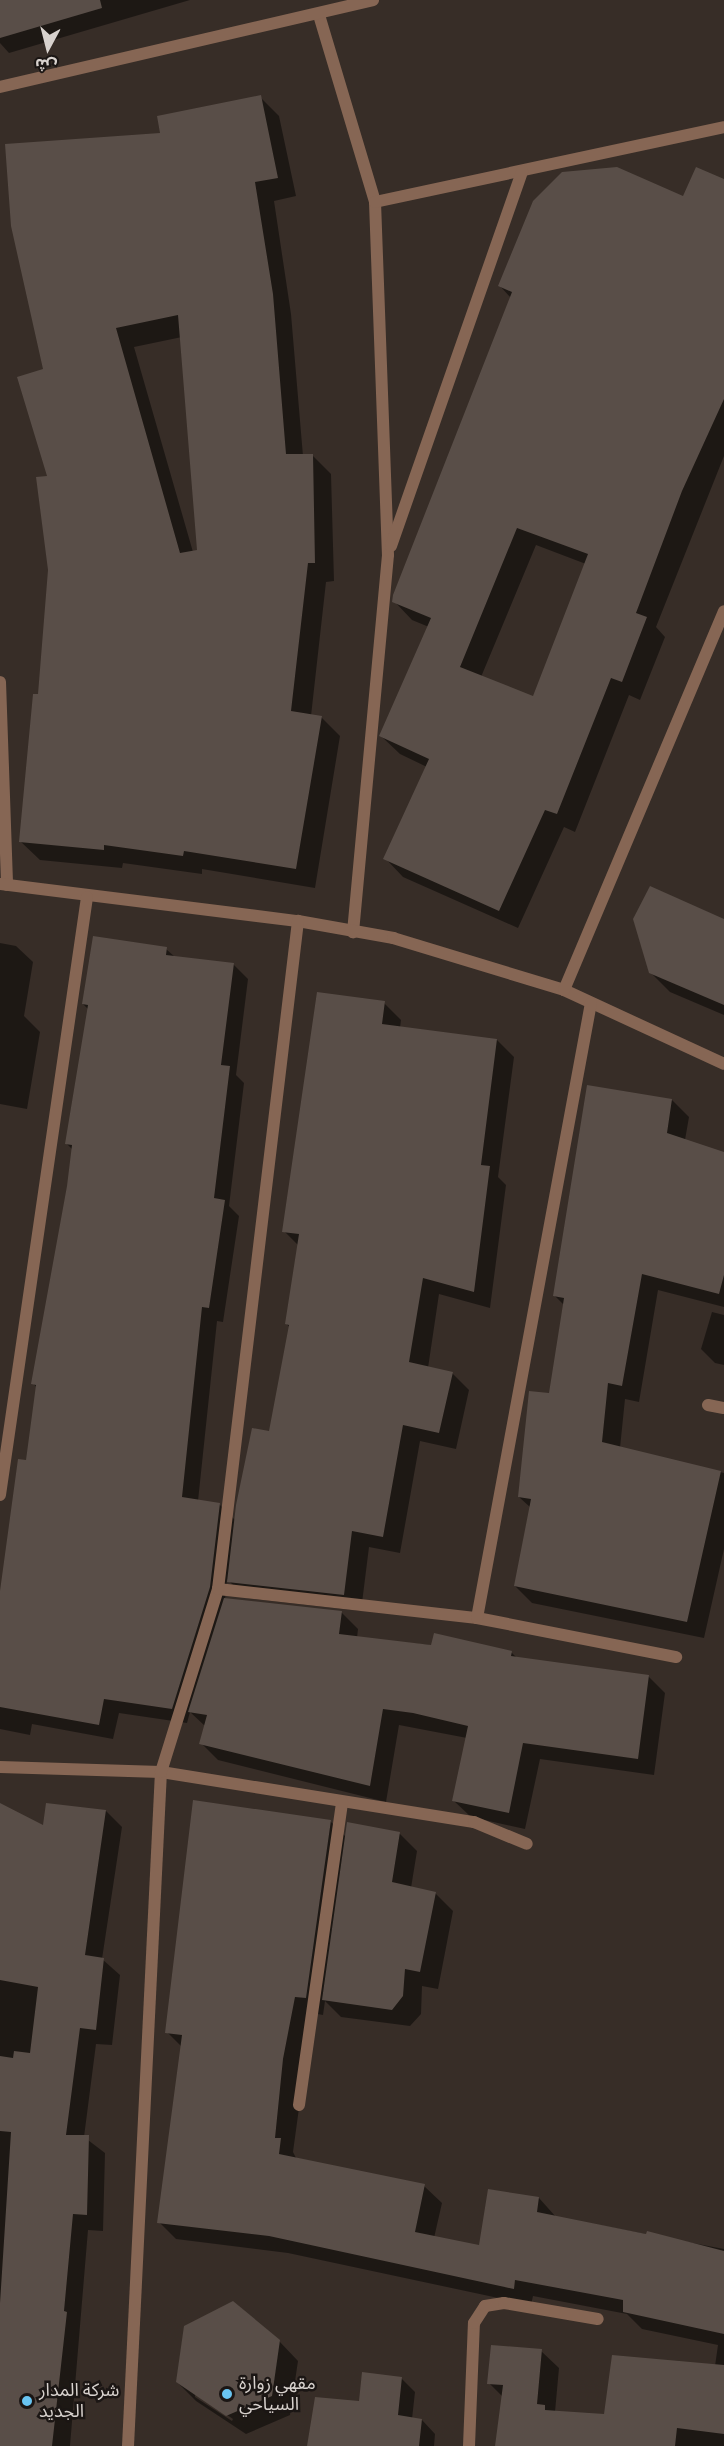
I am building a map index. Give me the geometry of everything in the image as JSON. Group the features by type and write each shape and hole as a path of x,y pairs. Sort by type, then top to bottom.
{"street":[{"path":"0,87 319,15 373,0"},
{"path":"319,15 375,202 388,555 353,932"},
{"path":"375,202 724,127"},
{"path":"388,555 522,171"},
{"path":"564,990 724,611"},
{"path":"0,682 3,884 87,897 297,921 393,938 564,990 724,1064"},
{"path":"0,1495 87,897"},
{"path":"128,2446 161,1772 218,1589 297,921"},
{"path":"477,1618 591,1003"},
{"path":"708,1405 724,1408"},
{"path":"218,1589 477,1618 676,1657"},
{"path":"0,1767 161,1772 474,1822 527,1844"},
{"path":"299,2105 342,1802"},
{"path":"469,2446 474,2323 485,2306 504,2303 598,2319"}],"building":[{"path":"0,0 100,0 102,8 0,38"},
{"path":"261,95 278,178 255,182 273,294 286,454 313,454 315,563 308,563 291,711 322,716 296,869 184,851 183,856 104,845 104,850 19,842 33,694 38,694 48,570 36,477 47,476 17,377 43,369 11,226 5,144 160,133 157,116","holes":["178,315 197,550 180,553 116,328"]},
{"path":"617,167 683,196 696,167 724,179 724,399 682,491 636,613 647,617 622,682 611,678 557,814 545,810 499,911 383,859 429,759 379,736 431,618 392,602 393,595 512,292 498,286 533,201 562,172","holes":["517,528 588,554 533,696 460,667"]},
{"path":"650,886 724,919 724,1005 649,973 633,919"},
{"path":"93,936 167,947 166,955 234,963 221,1065 230,1066 214,1198 225,1200 209,1308 202,1307 182,1497 220,1503 210,1587 172,1709 104,1699 99,1725 0,1707 0,1591 18,1459 26,1460 36,1385 31,1384 67,1186 72,1145 65,1144 88,1005 82,1004"},
{"path":"317,992 385,1001 382,1024 497,1039 481,1165 490,1166 474,1292 423,1278 409,1362 453,1372 439,1433 403,1425 383,1537 352,1531 344,1595 227,1582 236,1505 252,1428 269,1431 289,1325 285,1324 299,1234 282,1232"},
{"path":"587,1085 672,1099 667,1133 724,1152 724,1275 719,1294 642,1274 622,1386 608,1383 602,1442 721,1471 687,1622 514,1586 531,1499 518,1497 529,1391 549,1393 564,1298 553,1296"},
{"path":"224,1598 342,1611 339,1634 431,1645 434,1633 512,1651 511,1656 649,1675 638,1759 523,1743 509,1813 452,1801 468,1726 413,1713 383,1709 370,1786 199,1744 207,1715 188,1712"},
{"path":"193,1800 331,1820 306,1998 295,1997 283,2059 275,2138 281,2138 279,2154 425,2184 415,2232 479,2245 488,2189 539,2197 537,2212 646,2234 647,2231 724,2251 724,2334 623,2312 623,2300 515,2280 514,2289 269,2236 157,2223 182,2035 165,2033"},
{"path":"0,1803 43,1825 46,1803 106,1810 85,1955 104,1958 96,2030 80,2028 66,2135 89,2135 87,2215 73,2214 64,2311 67,2312 52,2446 0,2446 0,2303 11,2132 0,2131 0,2056 13,2058 14,2051 30,2053 38,1987 0,1980"},
{"path":"347,1822 400,1832 392,1882 436,1892 420,1972 405,1969 403,1996 392,2010 322,2000"},
{"path":"233,2301 280,2340 272,2396 226,2416 176,2382 184,2326"},
{"path":"491,2345 542,2349 537,2404 545,2405 545,2410 604,2414 612,2355 724,2365 724,2434 677,2428 675,2446 495,2446 503,2385 487,2384"},
{"path":"362,2372 402,2377 398,2415 422,2419 419,2446 307,2446 315,2397 359,2401"}],"place":[{"name":"مقهي زوارة السياحي","path":"227,2394"},
{"name":"شركة المدار الجديد","path":"27,2401"}]}
